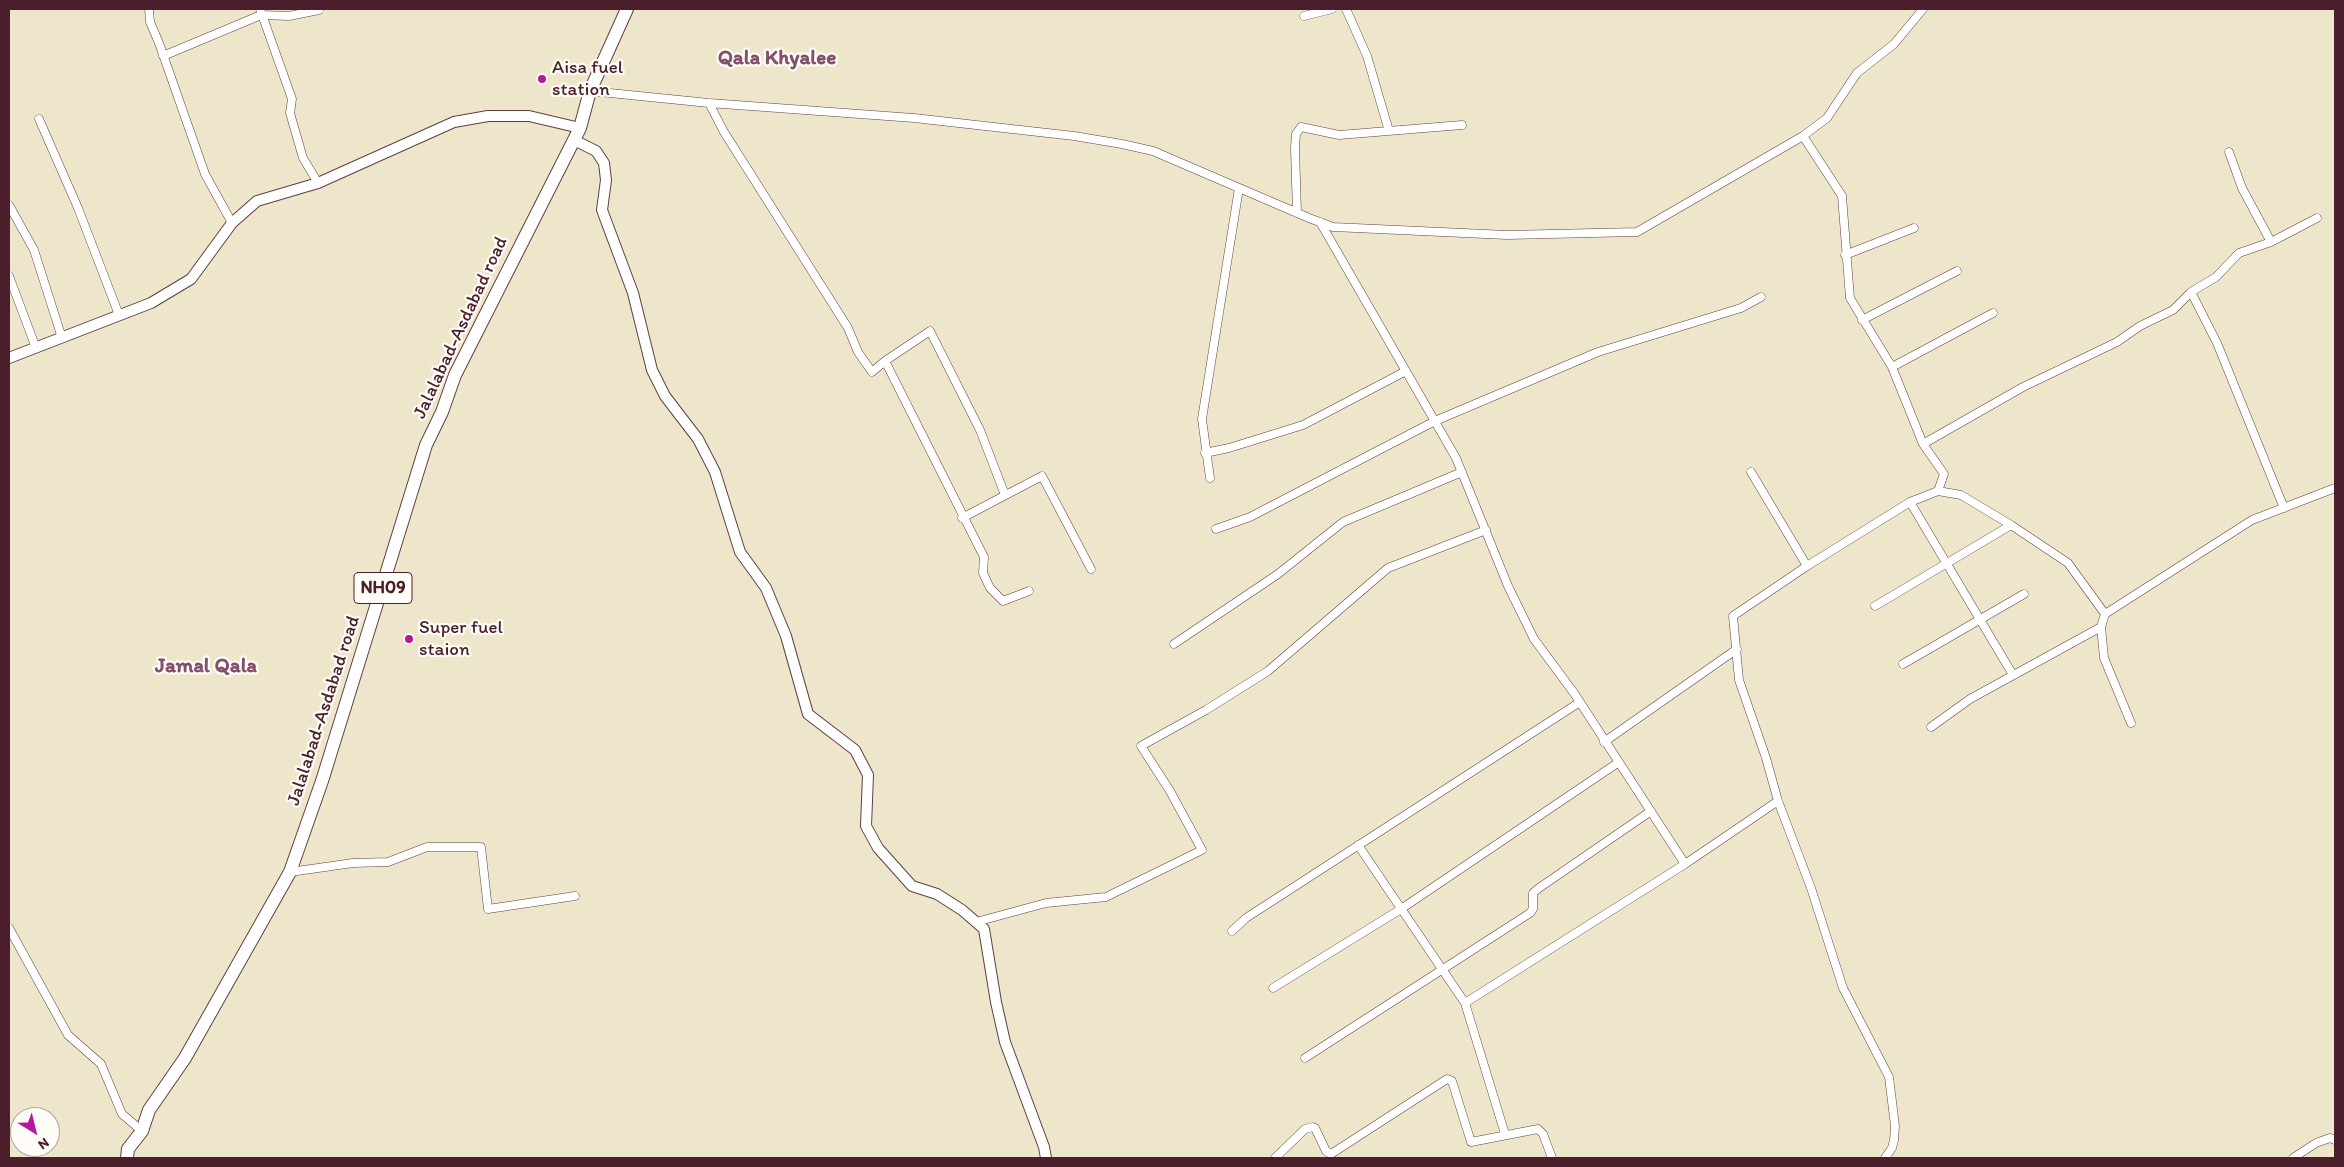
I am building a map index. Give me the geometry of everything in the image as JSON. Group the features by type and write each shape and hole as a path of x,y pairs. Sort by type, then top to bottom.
{"main road":[{"name":"Jalalabad-Asdabad road","path":"127,1158 128,1149 142,1131 149,1110 185,1058 290,872 322,781 426,445 442,412 455,375 580,128 590,91 627,9"}],"street":[{"path":"149,9 150,22 205,174 232,223"},
{"path":"1304,16 1332,9"},
{"path":"1346,9 1367,56 1389,131"},
{"path":"590,91 709,103 914,118 1074,136 1153,151 1333,227 1507,235 1637,232 1803,136 1828,118 1857,73 1894,44 1923,9"},
{"path":"163,56 260,12 319,10"},
{"path":"260,12 292,99 290,113 304,158 318,183"},
{"path":"709,103 724,132 848,328 858,352 872,372 930,331 980,430 1005,495"},
{"path":"9,358 151,303 191,279 232,223 257,202 318,183 454,122 488,116 529,116 580,128"},
{"path":"39,119 78,208 119,315"},
{"path":"1297,213 1295,148 1299,129 1307,127 1339,135 1462,125"},
{"path":"1803,136 1842,196 1845,255 1850,298 1892,367 1923,444 1944,474 1938,491"},
{"path":"574,140 596,151 604,163 606,180 602,210 633,294 652,370 665,396 698,439 715,472 740,552 766,588 786,636 808,714 855,750 868,775 866,826 878,848 912,886 938,894 984,929 996,1002 1005,1042 1044,1147 1046,1158"},
{"path":"2229,152 2242,188 2271,242"},
{"path":"1210,478 1205,453 1202,419 1239,188"},
{"path":"9,205 34,250 62,338"},
{"path":"1923,444 2023,387 2117,342 2140,326 2173,310 2190,292 2216,277 2239,253 2271,242 2317,218"},
{"path":"1320,222 1435,421 1462,472 1508,586 1534,639 1580,702 1604,742 1620,762 1685,864"},
{"path":"1845,255 1914,228"},
{"path":"1862,320 1957,271"},
{"path":"9,276 36,348"},
{"path":"2190,292 2217,343 2284,508"},
{"path":"1216,529 1250,517 1435,421 1598,352 1740,308 1761,297"},
{"path":"1892,367 1993,313"},
{"path":"885,361 962,518 984,557 983,573 990,588 1003,601 1029,591"},
{"path":"1205,453 1229,448 1303,425 1406,371"},
{"path":"1174,644 1278,574 1342,522 1462,472"},
{"path":"1751,472 1807,566"},
{"path":"962,518 1042,476 1091,569"},
{"path":"2131,723 2104,658 2101,627 2105,614 2252,520 2335,488"},
{"path":"1885,1158 1892,1148 1895,1126 1889,1077 1843,988 1811,888 1778,801 1766,758 1739,680 1733,616 1807,566 1876,525 1910,502 1938,491 1961,495 2068,563 2105,614"},
{"path":"1910,502 2013,674"},
{"path":"1875,606 2011,525"},
{"path":"976,922 1046,903 1106,897 1202,850 1170,791 1141,746 1206,710 1268,671 1388,568 1486,530"},
{"path":"1903,664 2024,594"},
{"path":"1931,727 1970,699 2101,627"},
{"path":"1604,742 1737,649"},
{"path":"1232,931 1246,918 1580,702"},
{"path":"1273,988 1402,908 1620,762"},
{"path":"1465,1003 1685,864 1778,801"},
{"path":"1305,1058 1530,913 1533,909 1532,896 1539,888 1651,811"},
{"path":"1358,845 1465,1003 1504,1134"},
{"path":"290,872 353,863 388,862 427,847 481,847 488,909 575,896"},
{"path":"9,928 68,1035 101,1064 122,1114 142,1131"},
{"path":"1275,1158 1305,1129 1313,1127 1326,1151 1331,1154 1447,1079 1452,1081 1471,1142 1504,1134 1538,1129 1543,1134 1552,1158"},
{"path":"2293,1158 2316,1143 2330,1138 2335,1140"}],"place":[{"name":"Aisa fuel station","path":"542,79"},
{"name":"Super fuel staion","path":"409,639"}],"district":[{"name":"Qala Khyalee","path":"777,59"},
{"name":"Jamal Qala","path":"206,667"}]}
